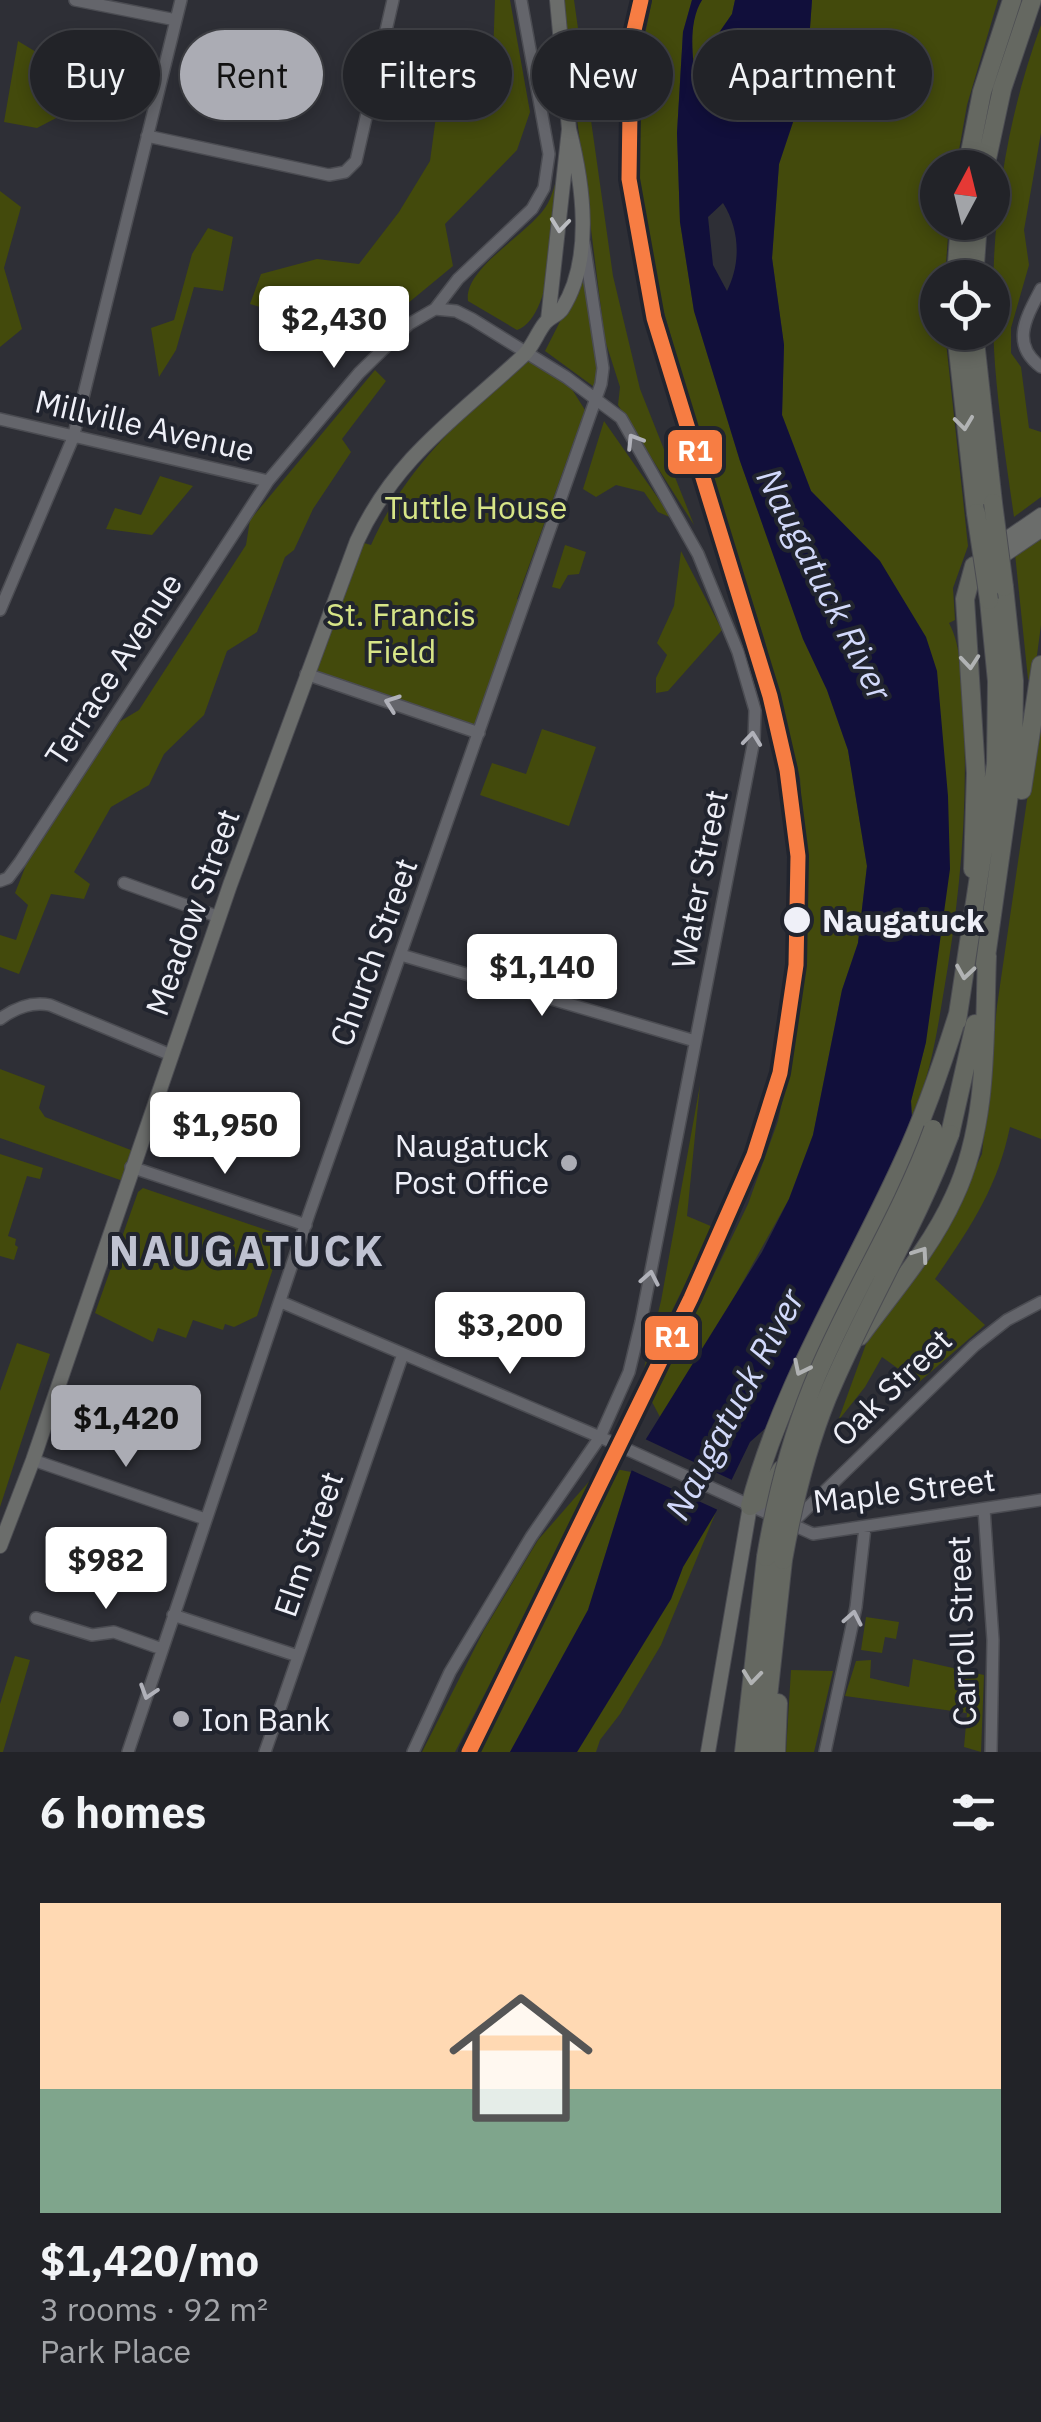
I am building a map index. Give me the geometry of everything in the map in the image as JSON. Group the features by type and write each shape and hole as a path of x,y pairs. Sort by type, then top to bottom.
{"highway":[{"path":"971,150 982,92 1012,0"},
{"path":"989,150 1002,89 1032,0"},
{"path":"750,1506 770,1440 969,1061 1010,808 1015,722 1004,587 984,508 959,350"},
{"path":"744,1752 774,1558 828,1397 920,1208 972,932 996,764 997,681 988,600 975,350"},
{"path":"972,932 976,773 965,599 974,566"},
{"path":"997,892 1022,790 1041,665"},
{"path":"750,1506 770,1491 830,1378 924,1249 955,1196 969,1156 978,1110 986,956"},
{"path":"762,1752 774,1558"},
{"path":"774,1558 776,1752"}],"main road":[{"path":"527,352 566,301 583,236 556,0"},
{"path":"548,320 569,130"},
{"name":"Meadow Street","path":"0,1546 219,917 356,544 382,492 416,450 527,352"},
{"path":"974,566 990,564 1040,519"},
{"path":"708,1752 750,1506"}],"street":[{"path":"75,0 176,20"},
{"path":"0,610 73,438 181,0"},
{"path":"146,136 329,175 345,172 356,161 393,0"},
{"name":"Millville Avenue","path":"0,420 268,481 359,373 409,324 435,309 458,279 532,209 544,188 549,154 521,0"},
{"path":"435,309 456,311 596,398 603,368 583,236"},
{"path":"1041,289 1024,321 1022,342 1031,359 1041,367"},
{"name":"Church Street","path":"128,1752 306,1225 596,398"},
{"name":"Water Street","path":"413,1752 450,1672 531,1536 600,1438 636,1346 754,740 755,710 738,652 698,554 620,418 596,398"},
{"name":"Terrace Avenue","path":"0,882 20,862 268,481"},
{"path":"306,674 479,733"},
{"path":"124,884 219,917"},
{"path":"401,955 695,1040"},
{"path":"0,1019 21,1006 39,1002 171,1055"},
{"path":"131,1168 306,1225"},
{"name":"Maple Street","path":"281,1302 638,1454 791,1526 820,1534 1041,1500"},
{"name":"Oak Street","path":"791,1526 826,1487 974,1346 1006,1320 1041,1302"},
{"name":"Elm Street","path":"264,1752 402,1354"},
{"path":"33,1460 205,1520"},
{"name":"Carroll Street","path":"984,1509 994,1640 991,1752"},
{"path":"825,1752 856,1608 866,1527"},
{"path":"173,1615 298,1656"},
{"path":"36,1618 92,1635 114,1632 162,1649"}],"green space":[{"path":"495,0 510,0 530,112 517,150 445,224 453,266 367,337 250,304 261,274 317,259 359,264 399,212 430,161 436,120 512,120 512,30 494,30"},
{"path":"562,0 574,0 578,30 566,30"},
{"path":"652,0 692,0 683,32 677,133 680,222 694,311 740,461 803,639 827,690 848,750 867,866 858,943 842,990 813,1135 789,1199 722,1319 660,1417 652,1402 748,1204 778,1121 797,1029 806,885 800,778 764,638 710,474 661,302 638,189 638,120 673,120 673,30 646,30"},
{"path":"702,0 735,0 732,14 721,30 693,30"},
{"path":"812,0 998,0 967,105 959,150 920,150 920,240 948,240 946,260 920,260 920,350 947,350 968,546 953,588 955,620 949,623 960,663 965,743 962,852 932,1057 912,1115 911,1101 926,1042 880,561 811,491 782,415 784,345 772,258 779,164 794,120 932,120 932,30 810,30"},
{"path":"1041,25 1041,133 1024,230 1029,265 1011,328 1011,353 1021,367 1029,428 1041,432 1041,497 1014,517 994,350 1010,350 1010,260 994,260 995,240 1010,240 1007,150"},
{"path":"18,41 30,48 30,120 52,120 37,128 4,122"},
{"path":"577,120 591,120 613,276 640,389 694,525 618,405 620,387 605,340"},
{"path":"559,172 546,284 530,321 517,330 468,301 469,288 487,263 540,214"},
{"path":"0,191 21,207 4,268 22,329 0,347"},
{"path":"208,228 233,237 223,291 194,287 176,350 159,377 151,328 174,320 192,254"},
{"path":"584,264 600,377 597,389 545,351 574,294"},
{"path":"530,358 568,383 585,410 517,599 528,604 480,734 306,674 357,541 371,545 419,466 461,420"},
{"path":"375,370 386,381 342,439 351,452 313,509 294,550 285,557 257,632 227,651 204,715 164,754 149,785 111,807 74,872 90,884 84,899 51,894 19,974 0,967 0,935 16,940 28,905 15,893 26,865 119,722 139,710 246,545 250,520"},
{"path":"604,421 672,518 658,512 644,492 616,485 596,497 583,489"},
{"path":"160,476 193,486 152,535 106,529 115,508 141,515"},
{"path":"1041,535 1041,625 1033,685 1028,679 1015,554"},
{"path":"565,545 586,552 579,574 568,575 560,589 552,587"},
{"path":"681,551 722,630 668,691 656,693 656,678 667,655 657,643 674,606"},
{"path":"1041,704 1041,1139 1010,1127 990,1189 935,1279 985,1325 918,1383 882,1357 838,1421 866,1344 938,1243 982,1154 997,1006"},
{"path":"542,729 596,747 569,826 480,795 492,763 526,774"},
{"path":"0,1069 45,1086 39,1108 45,1117 136,1152 126,1182 0,1138"},
{"path":"700,1085 687,1216 713,1227 644,1368 661,1301"},
{"path":"0,1154 43,1168 40,1179 27,1176 8,1236 16,1239 18,1247 14,1260 0,1256"},
{"path":"143,1188 284,1236 257,1316 234,1327 225,1324 223,1330 193,1320 186,1338 158,1328 153,1342 95,1313 138,1192"},
{"path":"17,1343 50,1354 0,1507 0,1391"},
{"path":"611,1468 631,1472 588,1610 510,1752 477,1752"},
{"path":"600,1469 455,1752 422,1752 484,1630 538,1540"},
{"path":"716,1512 661,1645 596,1752 577,1752 671,1599 683,1567"},
{"path":"866,1617 899,1622 896,1639 885,1637 882,1653 861,1650"},
{"path":"15,1656 30,1660 0,1752 0,1704"},
{"path":"913,1659 984,1675 981,1752 964,1747 967,1713 845,1696 856,1661 871,1660 870,1678 909,1687"},
{"path":"791,1670 833,1671 814,1752 786,1752"}],"water":[{"name":"Naugatuck River","path":"692,0 702,0 693,29 693,120 794,120 779,164 772,258 784,345 782,415 811,491 880,561 926,637 937,671 950,869 926,1042 911,1101 912,1123 777,1418 750,1442 716,1512 683,1567 671,1599 577,1752 510,1752 588,1610 631,1472 646,1439 762,1252 789,1199 813,1135 842,990 858,943 867,866 848,750 827,690 803,639 740,461 694,311 680,222 677,133 683,32","holes":["723,203 733,224 737,247 727,291 713,265 708,217"]},
{"path":"735,0 812,0 810,30 721,30 732,14"}],"pier":[{"path":"645,1439 732,1480 718,1510 631,1470"}],"transit line":[{"name":"R1","path":"469,1752 691,1298 754,1155 780,1073 796,965 798,856 787,770 770,696 654,318 629,179 631,43 641,0"}],"place":[{"name":"Naugatuck","path":"797,920"},
{"name":"Naugatuck Post Office","path":"569,1163"},
{"name":"Ion Bank","path":"181,1719"}],"district":[{"name":"NAUGATUCK","path":"247,1250"}],"park label":[{"name":"Tuttle House","path":"476,507"},
{"name":"St. Francis Field","path":"401,632"}]}
